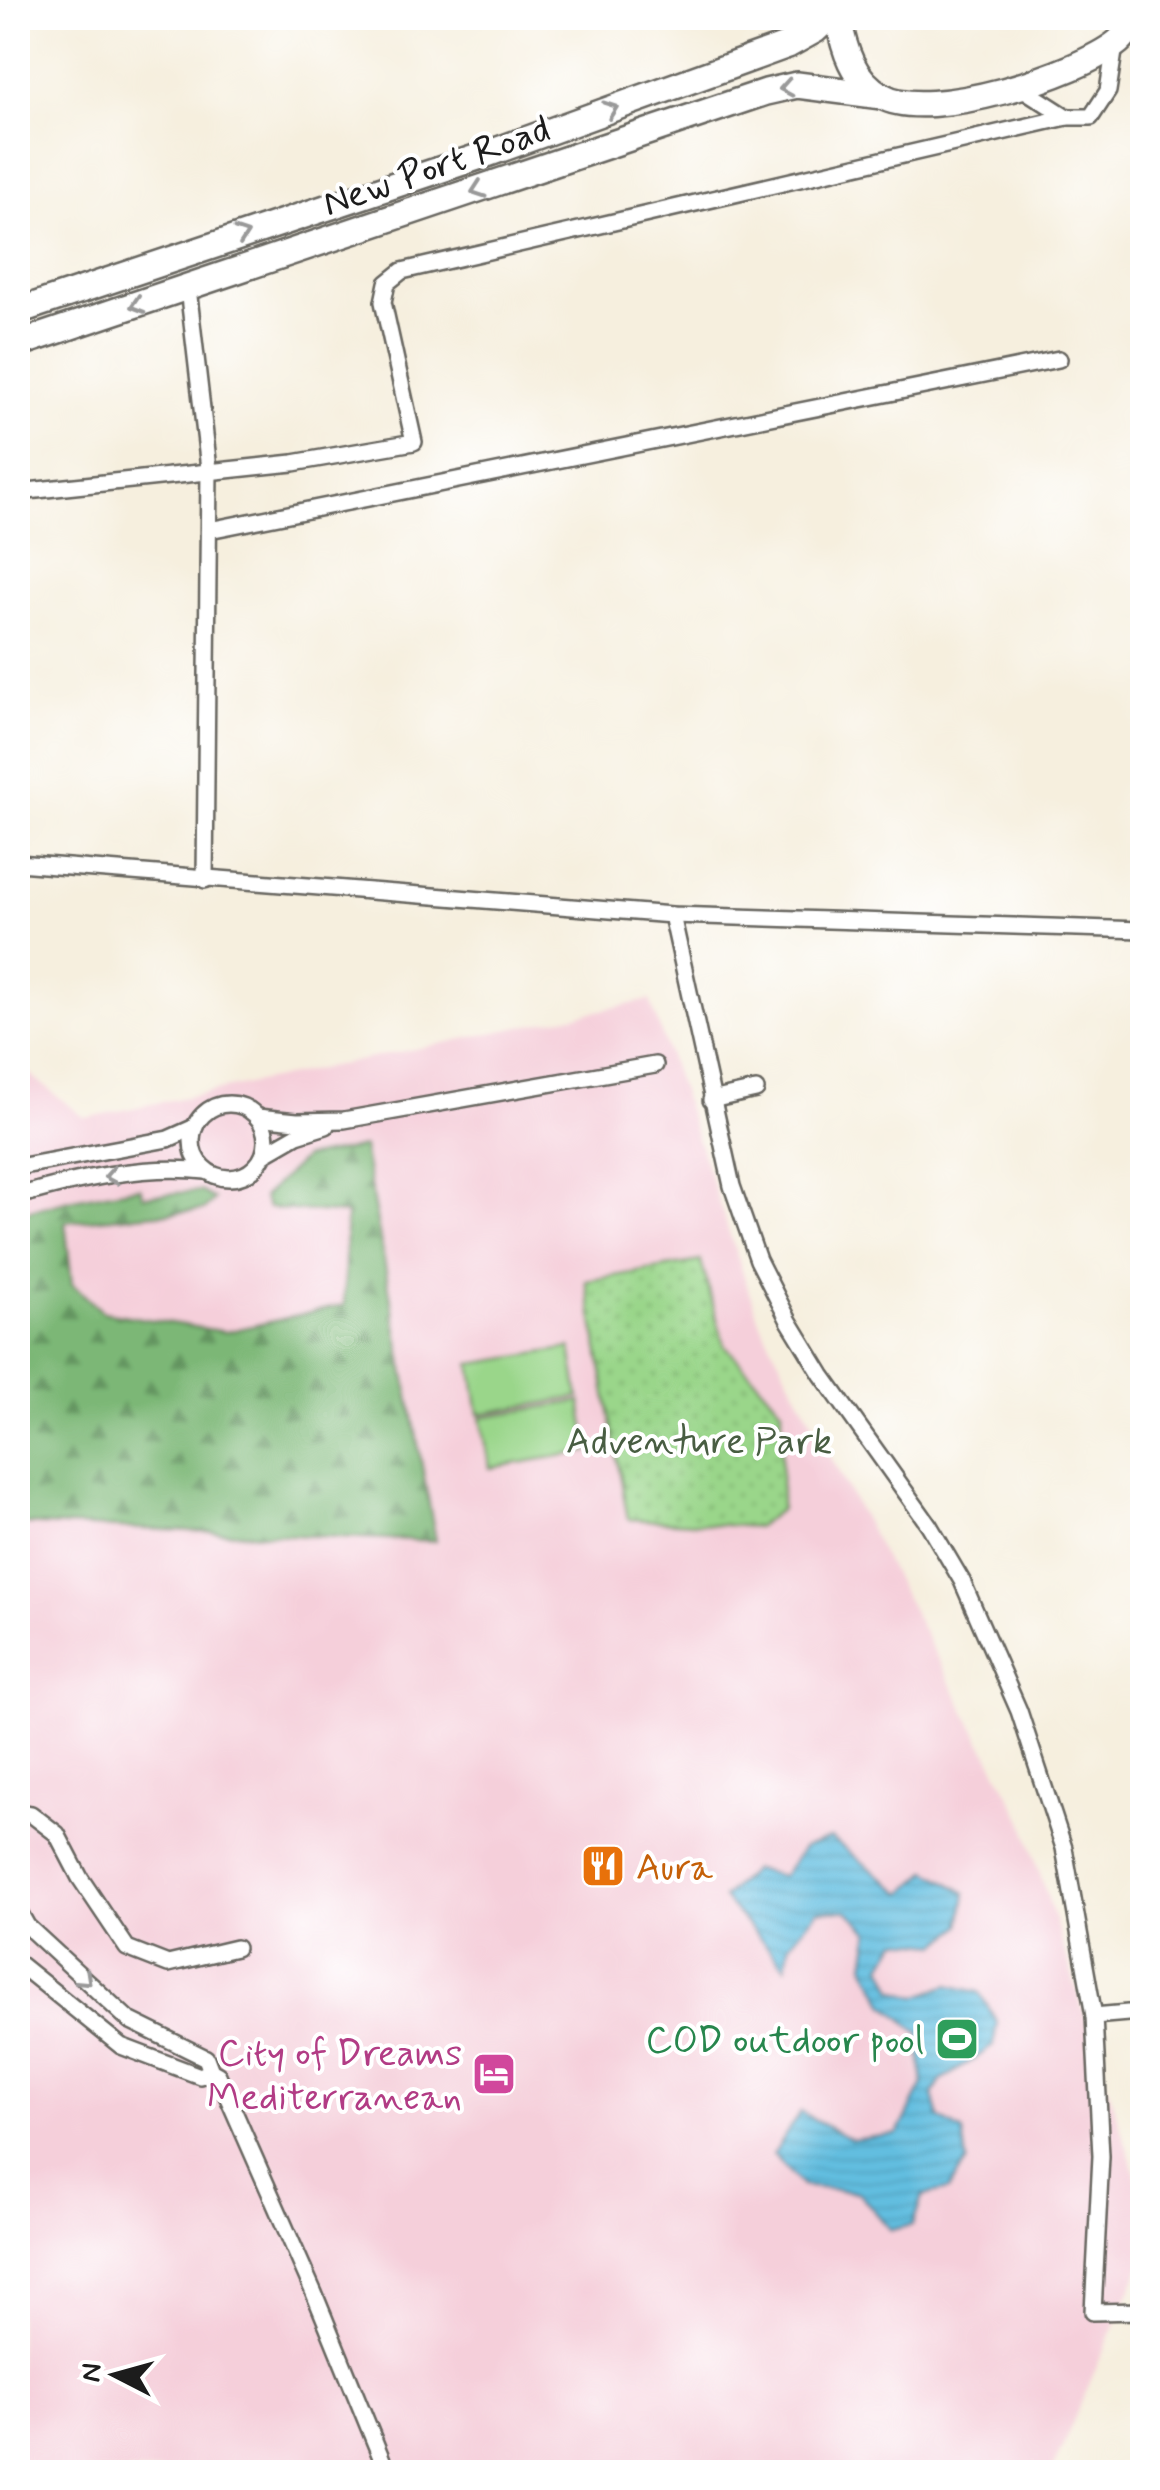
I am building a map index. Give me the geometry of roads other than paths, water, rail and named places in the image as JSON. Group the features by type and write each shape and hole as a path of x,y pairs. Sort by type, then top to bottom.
{"main road":[{"name":"New Port Road","path":"18,311 487,154 788,45 828,18"},
{"path":"838,18 844,50 858,75 882,96"},
{"path":"1115,44 1138,18"},
{"name":"New Port Road","path":"18,344 766,92 798,85 840,88 932,105 1020,86 1115,44"}],"street":[{"path":"18,492 293,463 414,442 382,302 387,284 402,270 1068,116 1091,117 1108,91 1115,44"},
{"path":"1020,86 1068,116"},
{"path":"188,288 209,470 205,880"},
{"path":"209,530 1058,358"},
{"path":"18,862 672,915 1142,930"},
{"path":"672,915 732,1186 752,1242 789,1321 822,1376 929,1525 962,1581 1018,1711 1064,1848 1094,2016 1101,2156 1093,2312 1142,2311"},
{"path":"195,1126 192,1145 199,1164 215,1176 235,1178 253,1170 264,1154 297,1135 344,1120 654,1065"},
{"path":"711,1100 756,1090"},
{"path":"18,1167 168,1139 195,1126 206,1112 223,1104 242,1106 257,1117 266,1134 264,1154"},
{"path":"257,1117 344,1120"},
{"path":"18,1196 52,1186 158,1168 206,1171"},
{"path":"18,1812 32,1814 57,1834 80,1878 128,1948 168,1964 236,1948"},
{"path":"18,1910 27,1926 130,2020 206,2058 211,2071 218,2075 387,2472"},
{"path":"18,1963 120,2046 200,2076 211,2071"},
{"path":"1094,2016 1128,2013"}],"water":[{"name":"COD outdoor pool","path":"831,1838 903,1893 928,1871 966,1893 961,1926 938,1944 898,1940 883,1965 894,1990 917,1997 948,1985 979,1992 997,2022 993,2046 941,2081 933,2094 939,2118 963,2132 967,2162 948,2190 922,2196 913,2225 891,2230 858,2192 802,2186 773,2154 800,2112 852,2140 898,2134 923,2084 919,2033 886,2005 865,1965 870,1932 848,1911 818,1910 789,1945 786,1967 723,1898 753,1869 782,1876 804,1847"}],"place":[{"name":"Aura","path":"603,1866"},
{"name":"COD outdoor pool","path":"957,2039"},
{"name":"City of Dreams Mediterranean","path":"494,2074"}],"park label":[{"name":"Adventure Park","path":"699,1440"}]}
